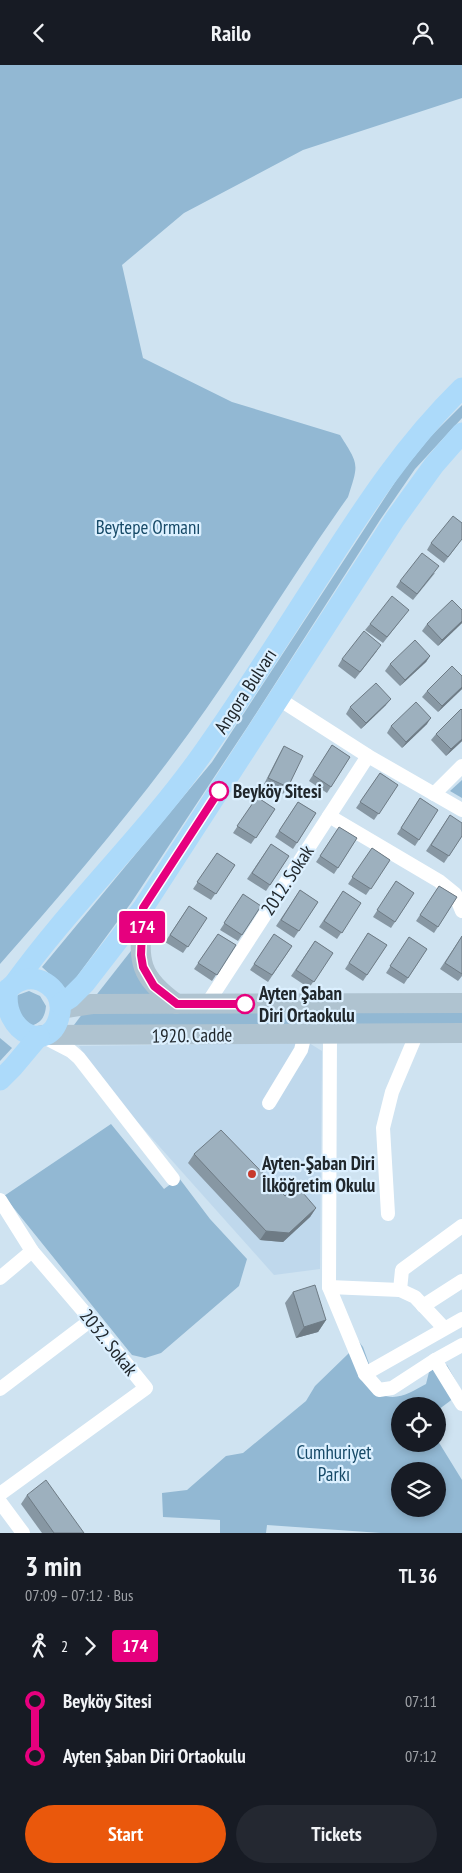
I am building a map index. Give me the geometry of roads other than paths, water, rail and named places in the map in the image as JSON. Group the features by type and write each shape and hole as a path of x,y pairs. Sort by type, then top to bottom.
{"main road":[{"name":"Angora Bulvarı","path":"41,1035 22,1036 8,1026 3,1016 2,1005 7,990 41,946 112,867 189,773 259,671 377,488 421,431 462,388"},
{"name":"Angora Bulvarı","path":"0,1080 41,1035 55,1024 60,1006 85,983 143,908 395,519 434,465 462,433"},
{"path":"143,908 140,941 143,967 154,986 177,1004"},
{"path":"7,990 28,979 43,981 54,990 60,1006"},
{"name":"1920. Cadde","path":"60,1006 92,1004 462,1003"},
{"path":"302,1004 303,1033"},
{"path":"329,1004 330,1033"},
{"name":"1920. Cadde","path":"41,1035 462,1033"}],"street":[{"path":"279,699 368,756 462,810"},
{"name":"2012. Sokak","path":"207,1004 368,756"},
{"path":"434,795 462,767"},
{"path":"329,816 439,881 454,894 462,911"},
{"path":"269,1103 301,1050 303,1033"},
{"path":"330,1033 329,1287 365,1374 379,1390 392,1388 462,1345"},
{"path":"388,1214 383,1128 392,1092 416,1033"},
{"path":"41,1035 71,1051 79,1058 173,1179"},
{"name":"2032. Sokak","path":"0,1200 32,1251 146,1388 0,1494"},
{"path":"400,1290 402,1270 462,1226"},
{"path":"0,1278 32,1251"},
{"path":"423,1306 462,1281"},
{"path":"329,1287 400,1290 415,1297 444,1329"},
{"path":"365,1374 462,1319"},
{"path":"0,1389 91,1320"},
{"path":"435,1360 462,1404"},
{"path":"0,1502 23,1533"}],"place":[{"name":"Beyköy Sitesi","path":"219,791"},
{"name":"Ayten Şaban Diri Ortaokulu","path":"245,1004"},
{"name":"Ayten-Şaban Diri İlköğretim Okulu","path":"252,1174"}],"park label":[{"name":"Beytepe Ormanı","path":"148,527"},
{"name":"Cumhuriyet Parkı","path":"334,1463"}]}
